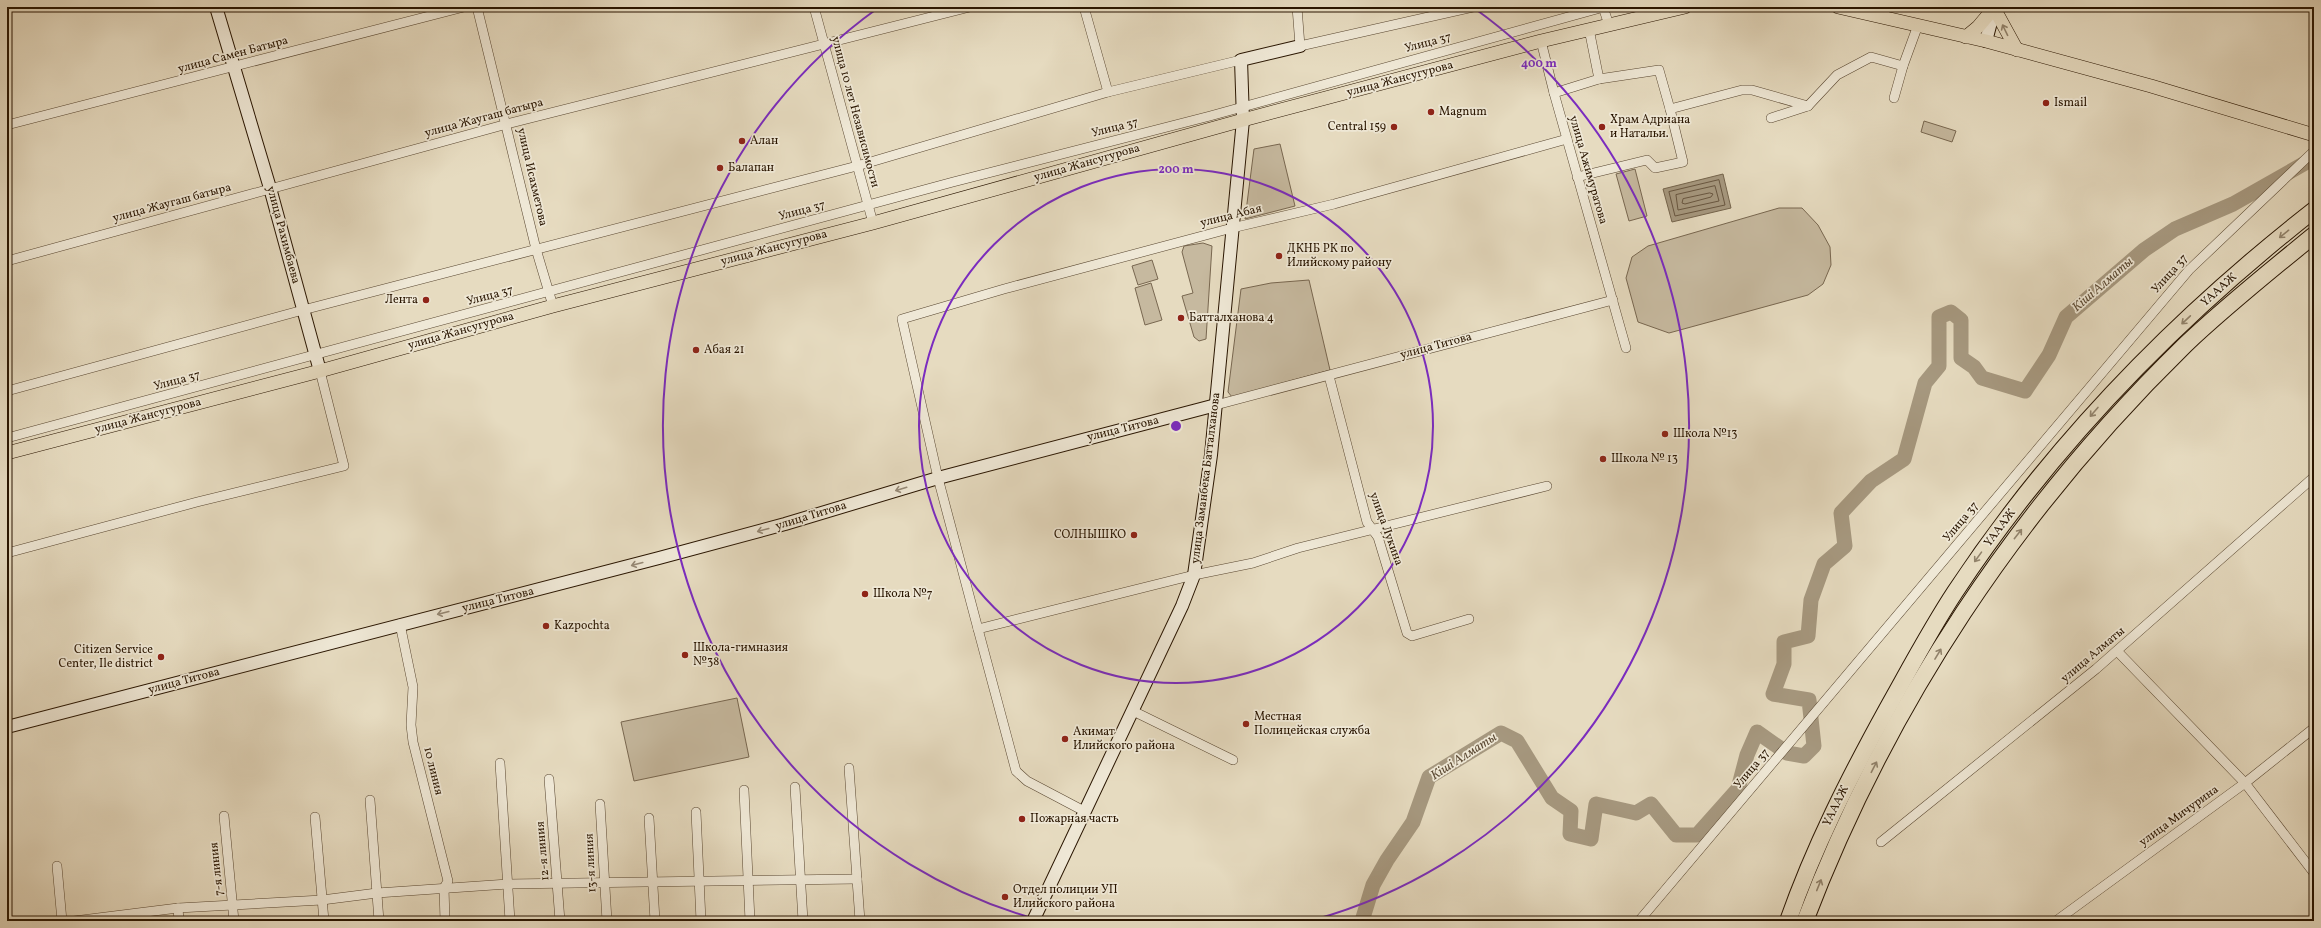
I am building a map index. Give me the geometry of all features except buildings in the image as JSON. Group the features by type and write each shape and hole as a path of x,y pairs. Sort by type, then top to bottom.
{"highway":[{"name":"ҮАААЖ","path":"1788,921 1825,829 1875,730 1949,601 2002,526 2039,478 2123,381 2234,275 2314,210"},
{"name":"ҮАААЖ","path":"1805,921 1831,856 1875,764 1927,672 2004,551 2072,466 2154,377 2217,316 2314,235"}],"main road":[{"name":"улица Жансугурова","path":"7,454 320,371 553,306 872,223 1243,120 1540,41 1685,7"},
{"path":"1838,7 1986,41 2151,86 2314,135"},
{"path":"1966,37 1978,27 1995,7 2017,50"}],"street":[{"name":"улица Рахимбаева","path":"7,553 197,502 344,466 320,371 270,188 216,7"},
{"name":"улица Самен Батыра","path":"7,125 234,68 464,7"},
{"name":"улица Исахметова","path":"477,7 507,124 536,249 553,306"},
{"name":"улица 10 лет Независимости","path":"814,7 872,223"},
{"name":"улица Жаугаш батыра","path":"7,261 507,124 970,7"},
{"path":"1084,7 1108,92"},
{"path":"1297,7 1300,46"},
{"path":"7,391 303,310 857,166 1108,92 1300,46 1473,7"},
{"path":"1603,7 1609,25"},
{"name":"Улица 37","path":"7,438 954,182 1210,116 1603,7"},
{"path":"1986,41 1995,7"},
{"path":"1894,98 1903,66 1918,25"},
{"path":"1589,30 1599,79"},
{"name":"улица Ажимуратова","path":"1540,41 1626,348"},
{"path":"1771,118 1808,106 1837,75 1854,64 1870,57 1903,66"},
{"name":"улица Заманбека Батталханова","path":"1033,921 1182,606 1194,575 1204,512 1216,405 1243,120 1241,60"},
{"path":"1554,93 1599,79 1659,70 1670,109 1683,162 1655,168 1647,160 1577,177"},
{"path":"1670,109 1742,90 1752,90 1808,106"},
{"name":"улица Абая","path":"938,478 902,319 1004,289 1232,228 1334,204 1567,139"},
{"name":"Улица 37","path":"1639,921 2189,270 2314,151"},
{"name":"улица Титова","path":"7,727 778,526 938,478 1613,300"},
{"name":"улица Лукина","path":"1329,376 1368,522 1378,537 1407,633 1412,636 1469,619"},
{"name":"улица Алматы","path":"1881,842 2117,651 2314,477"},
{"path":"938,478 1016,772 1027,781 1084,811"},
{"path":"978,629 1194,575 1253,563 1298,548 1547,486"},
{"name":"10 линия","path":"400,624 413,687 411,725 413,742 448,881 444,888 445,921"},
{"path":"2117,651 2245,782 2314,873"},
{"path":"1133,711 1233,760"},
{"name":"улица Мичурина","path":"2056,921 2245,782 2314,728"},
{"path":"500,764 510,921"},
{"path":"849,768 860,921"},
{"name":"12-я линия","path":"548,779 560,921"},
{"path":"795,787 802,921"},
{"path":"744,790 750,921"},
{"path":"370,800 379,921"},
{"name":"13-я линия","path":"600,804 607,921"},
{"path":"696,812 701,921"},
{"name":"7-я линия","path":"224,816 234,921"},
{"path":"315,817 324,921"},
{"path":"650,818 655,921"},
{"path":"57,866 62,921"},
{"path":"74,921 122,918 178,908 322,900 377,893 508,884 749,882 858,879"},
{"path":"178,908 179,921"}],"shaded area":[{"path":"1924,121 1956,131 1952,142 1921,132"},
{"path":"1280,144 1295,206 1245,219 1254,149"},
{"path":"1635,169 1647,216 1629,221 1616,174"},
{"path":"1779,208 1802,208 1818,225 1830,247 1831,265 1823,284 1808,295 1669,333 1638,322 1626,278 1632,257 1648,246"},
{"path":"1203,243 1212,246 1206,339 1199,341 1194,337 1182,296 1193,293 1182,252 1184,246"},
{"path":"1152,260 1158,279 1138,285 1132,266"},
{"path":"1309,280 1330,370 1232,397 1228,392 1241,289 1271,283"},
{"path":"1151,283 1162,320 1145,325 1135,288"},
{"path":"737,698 749,757 634,781 621,722"}],"water":[{"path":"1723,174 1731,208 1672,222 1663,189"}],"waterway":[{"name":"Кіші Алматы","path":"1362,921 1373,885 1387,860 1413,822 1429,777 1501,733 1517,741 1552,798 1571,811 1570,834 1591,839 1596,804 1636,813 1651,804 1676,835 1697,835 1738,789 1747,755 1757,732 1787,753 1804,756 1814,746 1809,700 1773,694 1784,664 1784,642 1808,636 1811,600 1824,564 1845,546 1841,513 1871,481 1904,459 1925,383 1939,366 1939,317 1951,312 1961,320 1961,358 1974,367 1982,378 2025,391 2049,355 2066,317 2144,250 2175,229 2233,204 2314,158"}],"place":[{"name":"Ismail","path":"2046,103"},
{"name":"Magnum","path":"1431,112"},
{"name":"Central 159","path":"1394,127"},
{"name":"Храм Адриана и Натальи.","path":"1602,127"},
{"name":"Алан","path":"742,141"},
{"name":"Балапан","path":"720,168"},
{"name":"ДКНБ РК по Илийскому району","path":"1279,256"},
{"name":"Лента","path":"426,300"},
{"name":"Батталханова 4","path":"1181,318"},
{"name":"Абая 21","path":"696,350"},
{"name":"Школа №13","path":"1665,434"},
{"name":"Школа № 13","path":"1603,459"},
{"name":"СОЛНЫШКО","path":"1134,535"},
{"name":"Школа №7","path":"865,594"},
{"name":"Kazpochta","path":"546,626"},
{"name":"Школа-гимназия №38","path":"685,655"},
{"name":"Citizen Service Center, Ile district","path":"161,657"},
{"name":"Местная Полицейская служба","path":"1246,724"},
{"name":"Акимат Илийского района","path":"1065,739"},
{"name":"Пожарная часть","path":"1022,819"},
{"name":"Отдел полиции УП Илийского района","path":"1005,897"}]}
